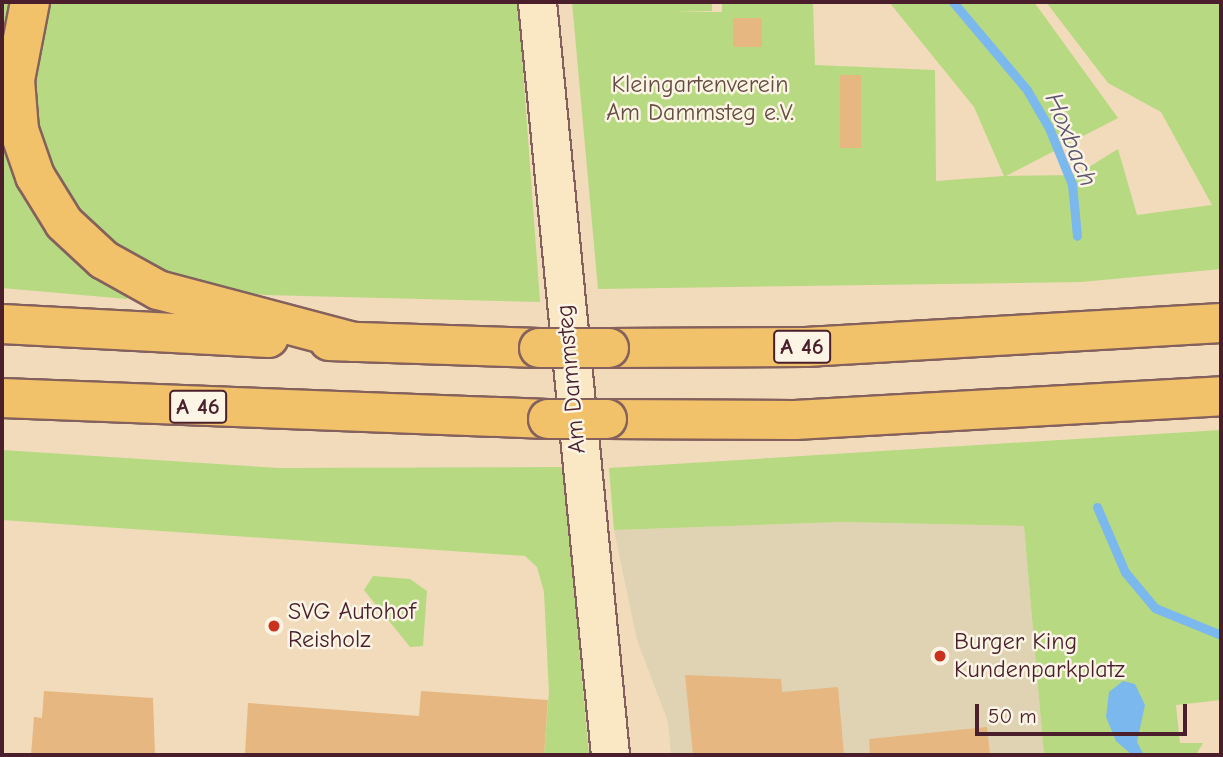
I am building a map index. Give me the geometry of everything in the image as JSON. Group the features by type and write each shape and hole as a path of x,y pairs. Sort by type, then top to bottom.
{"highway":[{"path":"30,2 15,80 19,131 35,176 64,223 104,260 158,290 354,342"},
{"name":"A 46","path":"2,324 354,342 609,348 806,347 1221,323"},
{"name":"A 46","path":"2,398 548,419 795,420 1221,396"}],"main road":[{"name":"Am Dammsteg","path":"537,2 610,755"}],"shaded area":[{"path":"842,522 1024,526 1044,755 671,755 668,722 637,640 614,530"}],"green space":[{"path":"2,2 21,2 7,117 128,291 127,299 2,288"},
{"path":"48,2 518,2 540,302 265,295 200,288 140,267 92,231 58,182 38,130 33,90"},
{"name":"Kleingartenverein Am Dammsteg e.V.","path":"572,2 712,2 712,11 672,12 722,12 722,2 813,2 815,65 935,70 936,181 1004,176 974,107 889,2 1034,2 1118,118 1006,176 1076,175 1118,149 1137,215 1212,205 1161,112 1108,83 1046,2 1221,2 1221,269 1081,282 598,289"},
{"path":"1221,430 1221,700 1176,705 1180,743 1203,743 1196,755 1044,755 1024,526 842,522 614,530 609,468"},
{"path":"2,450 279,468 563,467 589,755 544,755 549,692 544,592 537,567 525,556 2,520"},
{"path":"373,576 410,579 427,591 423,646 410,647 364,590"}],"water":[{"path":"1123,681 1135,684 1145,705 1137,742 1144,755 1132,755 1116,741 1106,717 1109,692"}],"building":[{"path":"733,18 762,18 762,47 733,47"},
{"path":"840,75 861,75 861,148 840,148"},
{"path":"685,675 781,679 782,692 838,687 844,755 693,755"},
{"path":"44,691 153,698 155,755 31,755 34,717 42,718"},
{"path":"421,691 548,700 544,755 245,755 248,703 419,716"},
{"path":"987,727 990,755 870,755 869,739"}],"waterway":[{"name":"Hoxbach","path":"953,2 1027,90 1049,128 1072,184 1077,236"},
{"name":"Hoxbach","path":"1097,507 1125,572 1155,608 1221,635"}],"place":[{"name":"SVG Autohof Reisholz","path":"274,626"},
{"name":"Burger King Kundenparkplatz","path":"940,656"}]}
